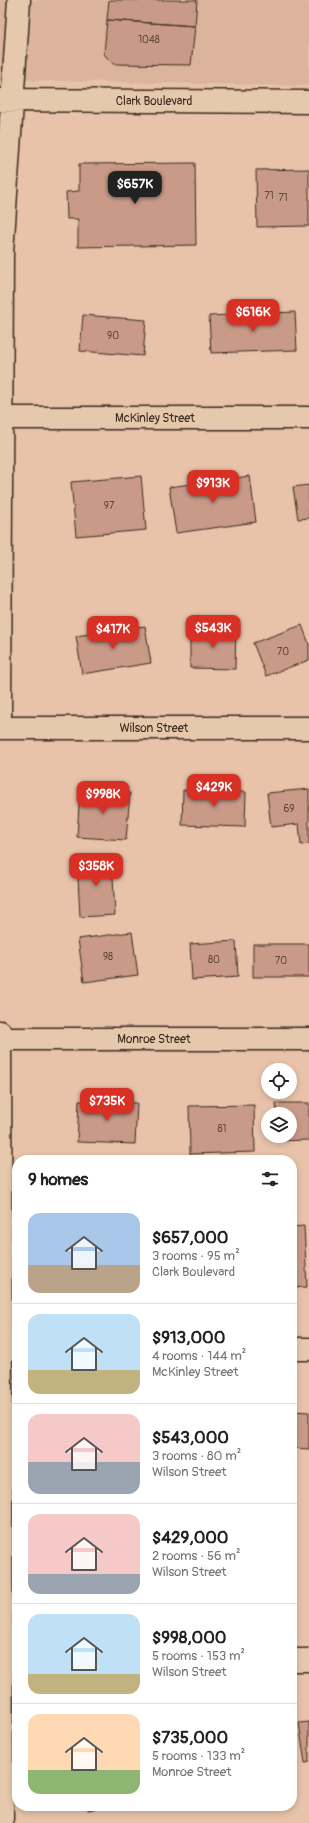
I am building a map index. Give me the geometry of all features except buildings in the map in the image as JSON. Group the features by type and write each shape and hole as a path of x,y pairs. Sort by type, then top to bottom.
{"street":[{"path":"0,720 0,418 6,100 19,0"},
{"name":"Clark Boulevard","path":"6,100 309,102"},
{"name":"McKinley Street","path":"0,418 309,418"},
{"name":"Wilson Street","path":"0,728 309,728"},
{"path":"0,1032 0,1349 6,1660 2,1823"},
{"name":"Monroe Street","path":"0,1039 309,1039"},
{"path":"0,1349 12,1349"},
{"path":"297,1349 309,1349"},
{"path":"297,1660 309,1660"}],"shaded area":[{"path":"0,0 309,0 309,86 0,80"}]}
